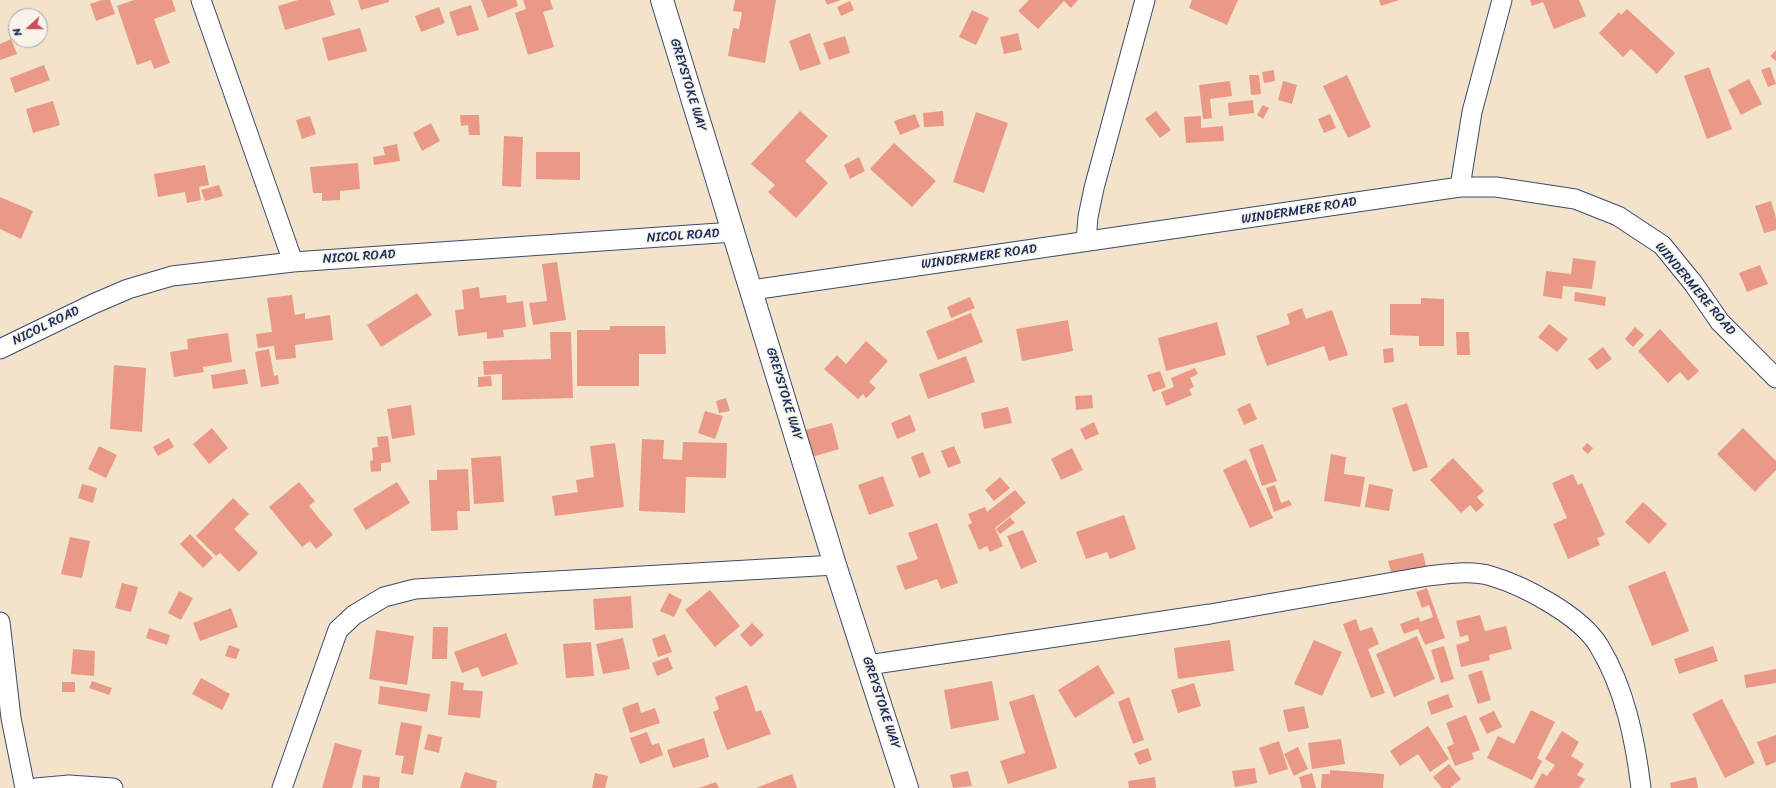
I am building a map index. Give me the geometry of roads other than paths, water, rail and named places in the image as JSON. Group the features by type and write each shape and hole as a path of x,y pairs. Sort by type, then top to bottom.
{"street":[{"path":"200,0 293,262"},
{"name":"GREYSTOKE WAY","path":"662,0 835,565 907,788"},
{"path":"1086,241 1088,217 1094,188 1145,0"},
{"path":"1460,187 1472,112 1502,0"},
{"name":"WINDERMERE ROAD","path":"752,290 1086,241 1146,234 1460,187 1496,187 1575,199 1618,216 1662,245 1693,283 1720,322 1776,378"},
{"name":"NICOL ROAD","path":"0,349 92,304 128,289 172,276 293,262 734,232"},
{"path":"282,788 338,630 354,615 384,597 415,589 835,565"},
{"path":"868,665 1210,614 1428,576 1463,573 1491,576 1550,603 1579,622 1599,645 1619,689 1629,718 1636,748 1641,788"},
{"path":"0,622 11,718 24,788"},
{"path":"36,788 69,785 113,788"}]}
